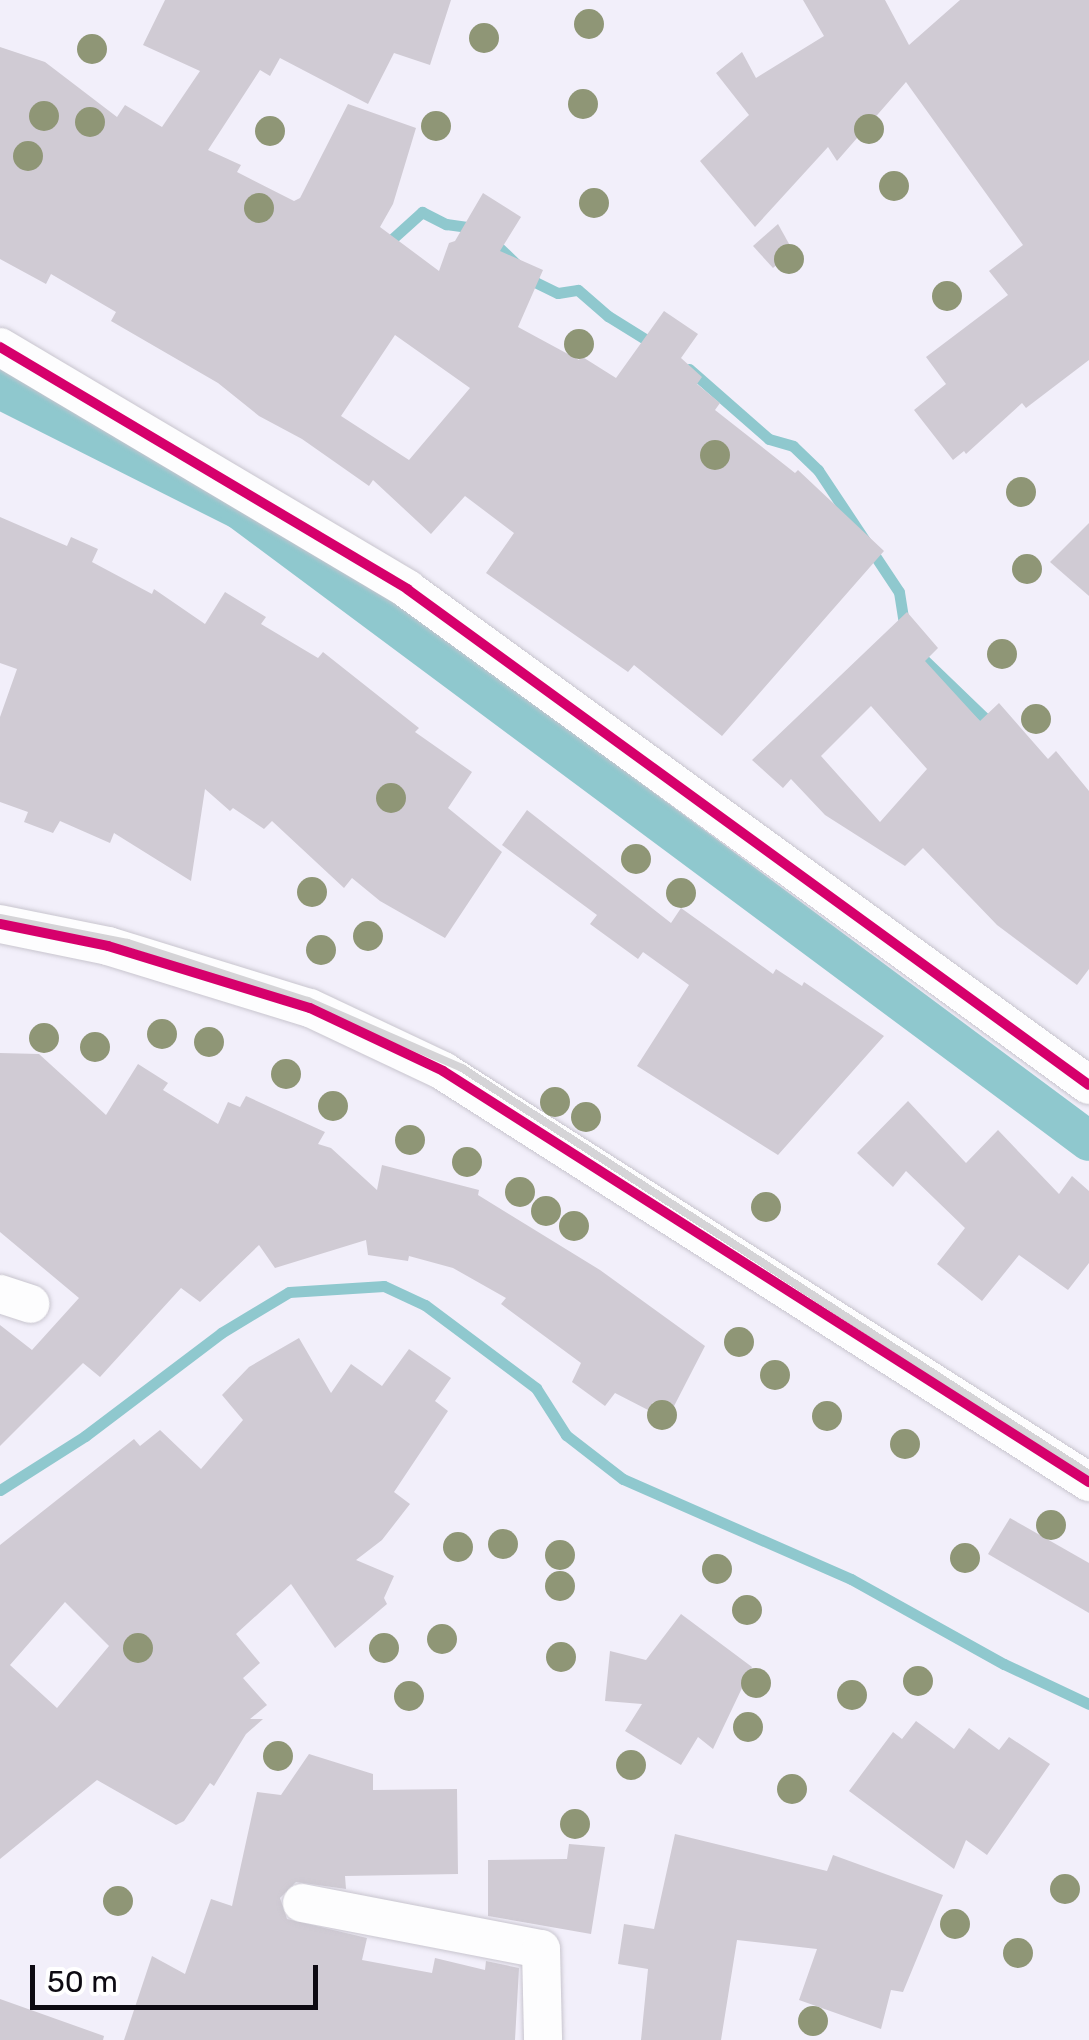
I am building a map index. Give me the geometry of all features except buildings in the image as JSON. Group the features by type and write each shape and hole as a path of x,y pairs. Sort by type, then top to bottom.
{"street":[{"path":"0,346 407,589 1089,1085"},
{"path":"0,924 108,946 310,1008 443,1071 1089,1482"},
{"path":"302,1903 541,1949 542,2040"}],"waterway":[{"path":"381,243 391,240 422,212 446,224 476,228"},
{"path":"490,239 535,282 558,293 578,290 608,316 658,347"},
{"path":"689,369 769,439 793,446 818,470 899,592 905,631"},
{"path":"0,389 239,509 1089,1141"},
{"path":"915,651 992,725"},
{"path":"0,1490 85,1436 221,1333 289,1292 384,1286 425,1305 536,1388 566,1435 623,1479 851,1579 1004,1664 1089,1704"}],"railway":[{"path":"0,918 128,943 308,1001 462,1068 1089,1474"}],"cycle path":[{"path":"0,347 407,589 1089,1085"},
{"path":"0,924 108,946 310,1008 443,1071 1089,1482"}]}
